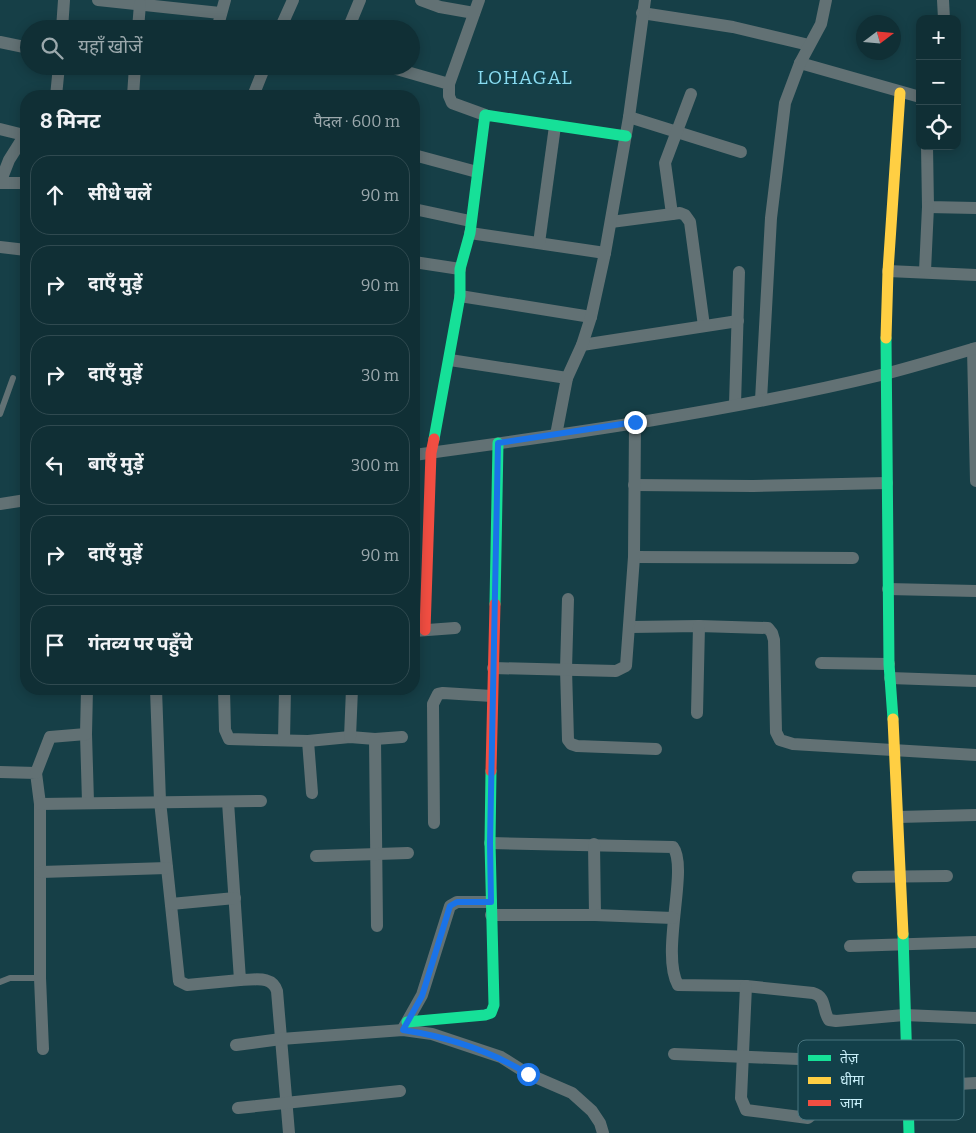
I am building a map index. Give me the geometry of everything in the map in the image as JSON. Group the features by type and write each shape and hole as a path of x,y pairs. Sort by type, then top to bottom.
{"street":[{"path":"63,20 64,0"},
{"path":"98,0 220,13"},
{"path":"219,20 224,0"},
{"path":"284,20 293,0"},
{"path":"352,20 360,0"},
{"path":"421,0 440,7 474,13"},
{"path":"479,0 449,84 449,96 452,103 485,115 626,136"},
{"path":"556,435 567,378 582,345 591,317 605,253 626,136 645,0"},
{"path":"760,400 771,218 785,103 800,63 821,24 826,0"},
{"path":"943,0 944,15"},
{"path":"139,20 140,4"},
{"path":"642,13 733,27 809,45"},
{"path":"0,42 20,46"},
{"path":"800,63 916,96"},
{"path":"57,90 58,75"},
{"path":"133,90 134,75"},
{"path":"255,90 261,75"},
{"path":"418,75 449,84"},
{"path":"900,93 888,271 885,374 889,664 896,750 902,878 905,1040"},
{"path":"672,214 664,162 691,94"},
{"path":"420,615 431,453 450,360 460,296 460,269 470,227 485,115"},
{"path":"629,117 741,152"},
{"path":"539,243 556,126"},
{"path":"0,128 20,133"},
{"path":"20,142 9,160 0,183 20,183"},
{"path":"925,271 928,207 927,150"},
{"path":"420,157 477,172"},
{"path":"928,207 976,208"},
{"path":"420,211 470,227 539,243 605,253"},
{"path":"611,222 672,214 685,215 690,222 704,326"},
{"path":"0,247 20,249"},
{"path":"420,263 460,269"},
{"path":"888,271 925,271 976,275"},
{"path":"735,404 739,272"},
{"path":"460,296 591,317"},
{"path":"582,345 738,321"},
{"path":"420,454 556,435 760,400 885,374 974,349 976,481"},
{"path":"450,360 567,378"},
{"path":"493,668 616,671 626,666 634,557 635,422"},
{"path":"236,1045 405,1026 426,1019 482,1017 491,1013 494,1005 490,843 498,443"},
{"path":"634,485 753,486 887,483"},
{"path":"0,504 20,501"},
{"path":"634,557 853,558"},
{"path":"888,588 976,591"},
{"path":"568,599 567,735 571,744 656,749"},
{"path":"697,713 699,626"},
{"path":"630,628 762,627 772,632 776,732 780,740 792,744 976,755"},
{"path":"420,630 456,628"},
{"path":"821,663 889,664"},
{"path":"890,678 976,681"},
{"path":"434,823 433,704 435,698 443,693 492,696"},
{"path":"86,695 88,802"},
{"path":"156,695 160,801 179,981 186,985 240,980 267,980 275,984 289,1133"},
{"path":"224,695 225,730 229,739 308,741 350,737 375,740 402,737"},
{"path":"284,740 285,695"},
{"path":"350,737 352,695"},
{"path":"43,1049 40,978 40,804 36,773 50,737 86,734"},
{"path":"375,740 377,926"},
{"path":"308,741 312,793"},
{"path":"0,772 36,773"},
{"path":"40,804 261,801"},
{"path":"228,802 240,980"},
{"path":"898,817 976,815"},
{"path":"490,843 673,847 679,860 673,918 672,975 678,985 746,986 819,995 824,1001 826,1016 829,1020 836,1021 904,1016 976,1018"},
{"path":"594,844 595,914"},
{"path":"316,856 408,853"},
{"path":"41,872 167,868"},
{"path":"858,877 947,876"},
{"path":"171,904 234,898"},
{"path":"405,1026 422,996 450,906 457,902 491,908 673,918"},
{"path":"850,946 903,946 976,942"},
{"path":"746,986 741,1098 746,1110 798,1117"},
{"path":"405,1026 477,1048 572,1093 592,1111 600,1123 603,1133"},
{"path":"674,1054 798,1059"},
{"path":"238,1108 400,1091"},
{"path":"908,1120 909,1133"}],"lane":[{"path":"0,414 13,378"},
{"path":"0,982 10,978 40,978"}],"traffic: fast":[{"path":"434,439 460,296 460,269 470,233 485,115 626,136"},
{"path":"886,338 889,664 893,719"},
{"path":"495,604 498,443"},
{"path":"407,1022 485,1015 491,1013 494,1005 490,843 491,771"},
{"path":"903,934 906,1040"},
{"path":"909,1120 909,1133"}],"traffic: slow":[{"path":"886,338 888,271 900,93"},
{"path":"893,719 903,934"}],"traffic: jam":[{"path":"425,630 431,453 434,439"},
{"path":"491,771 495,604"}],"district":[{"name":"LOHAGAL","path":"525,77"}],"route":[{"path":"528,1074 501,1057 477,1048 432,1034 403,1030 422,996 450,906 457,902 491,902 490,843 498,443 635,422"}]}
